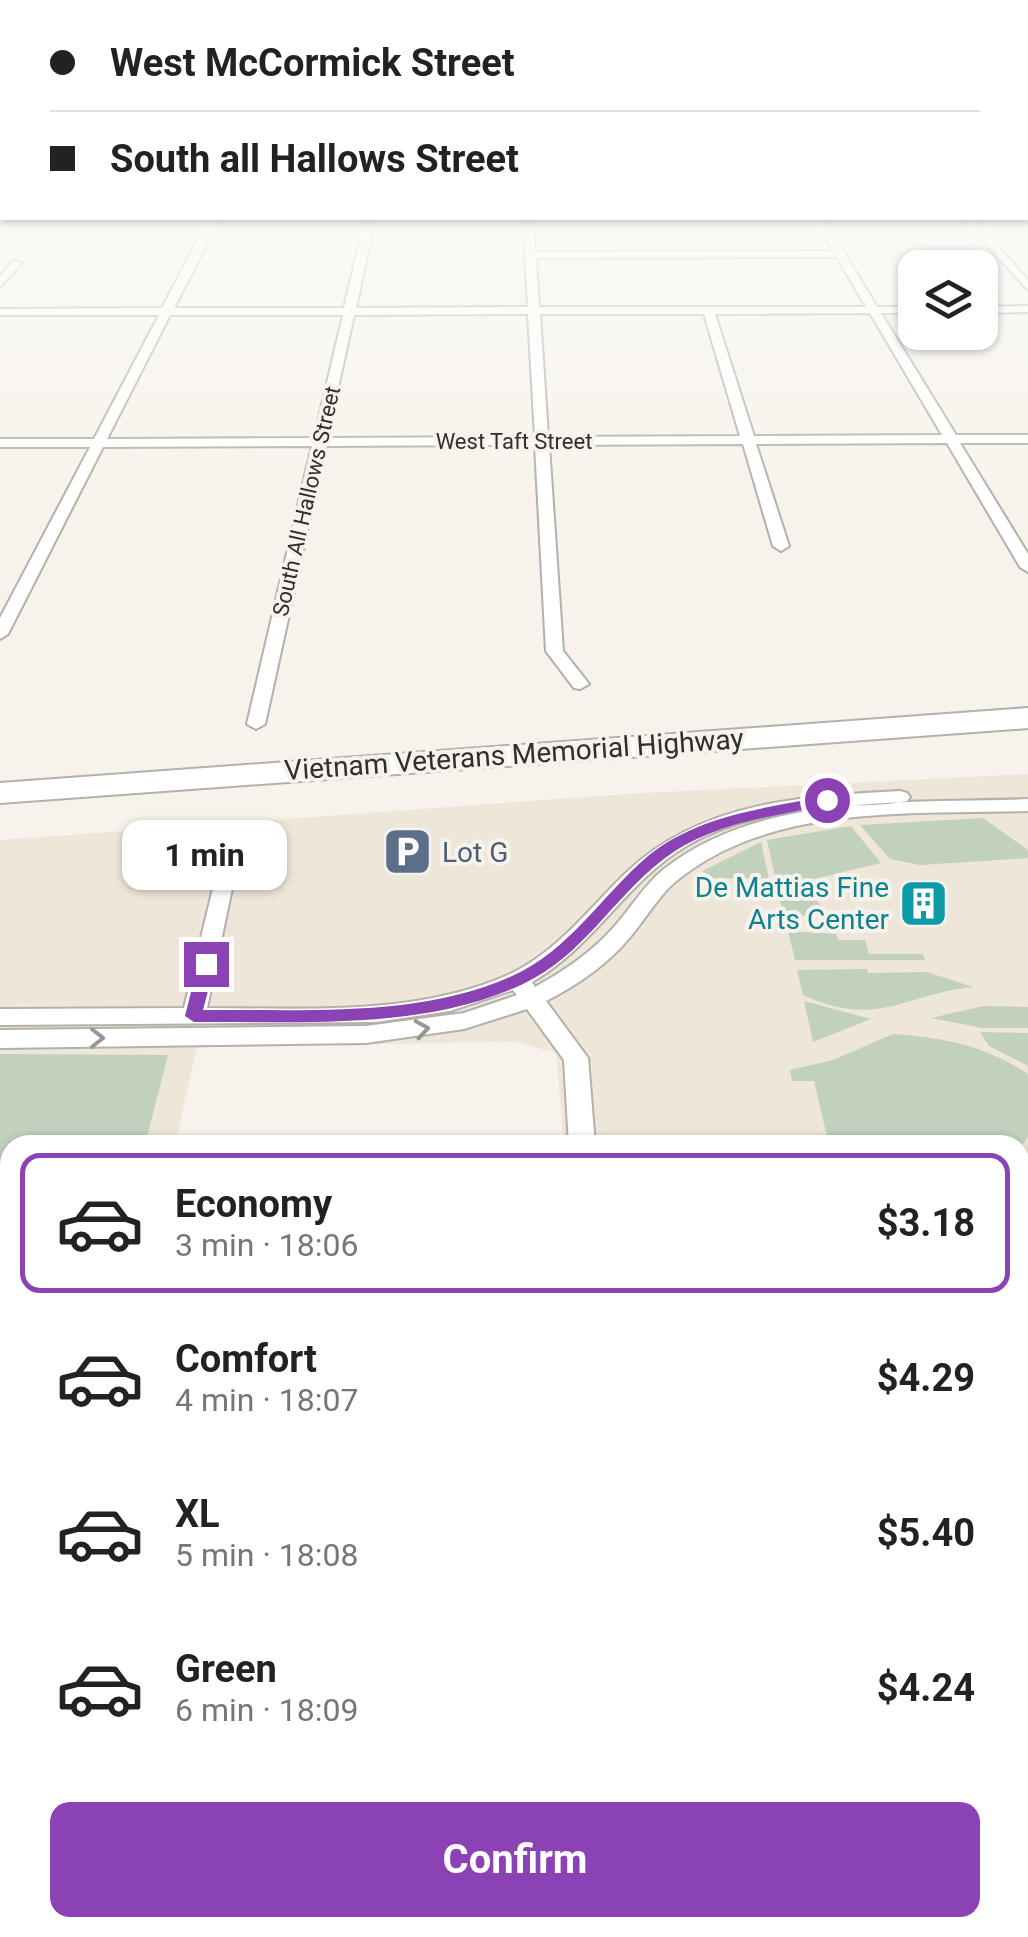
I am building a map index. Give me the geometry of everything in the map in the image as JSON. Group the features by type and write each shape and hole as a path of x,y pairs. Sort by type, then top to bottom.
{"highway":[{"name":"Vietnam Veterans Memorial Highway","path":"0,793 232,773 1028,718"},
{"name":"Vietnam Veterans Memorial Highway","path":"0,818 1028,741"},
{"path":"0,782 232,773"}],"street":[{"path":"708,310 780,546"},
{"path":"874,310 1028,566"},
{"path":"0,312 898,310"},
{"name":"South All Hallows Street","path":"256,724 349,311"},
{"path":"534,311 555,650 580,684"},
{"path":"0,634 164,312"},
{"name":"West Taft Street","path":"0,443 1028,439"},
{"path":"0,1016 398,1011 525,989 654,859 726,820 827,800 1028,790"},
{"path":"0,1039 400,1033 450,1025 599,954 670,875 727,840 762,829 839,816 1028,805"},
{"path":"194,1016 228,860"},
{"path":"525,989 576,1058 581,1135"}],"shaded area":[{"path":"1028,774 1028,1135 563,1135 556,1053 515,1042 197,1047 177,1135 0,1135 0,840 624,794"}],"green space":[{"path":"983,818 1028,850 1028,858 920,865 890,859 860,825"},
{"path":"851,826 881,863 801,882 827,913 784,918 767,840"},
{"path":"761,842 769,879 713,878 702,871"},
{"path":"788,931 836,934 838,940 865,940 869,954 923,954 925,960 795,960"},
{"path":"867,969 868,973 927,972 973,987 889,1007 851,1009 803,995 797,970"},
{"path":"804,1001 871,1019 813,1042"},
{"path":"983,1006 1028,1007 1028,1028 982,1028 931,1018"},
{"path":"980,1032 1028,1033 1028,1066 989,1046"},
{"path":"893,1034 964,1045 996,1056 1028,1074 1028,1135 827,1135 814,1081 792,1081 790,1070 833,1060"},
{"path":"0,1054 168,1055 148,1135 0,1135"}],"place":[{"name":"Lot G","path":"407,852"},
{"name":"De Mattias Fine Arts Center","path":"924,903"}],"route":[{"path":"206,964 194,1016 344,1014 398,1011 450,1002 518,980 560,954 600,918 654,859 684,840 726,820 827,800"}]}
